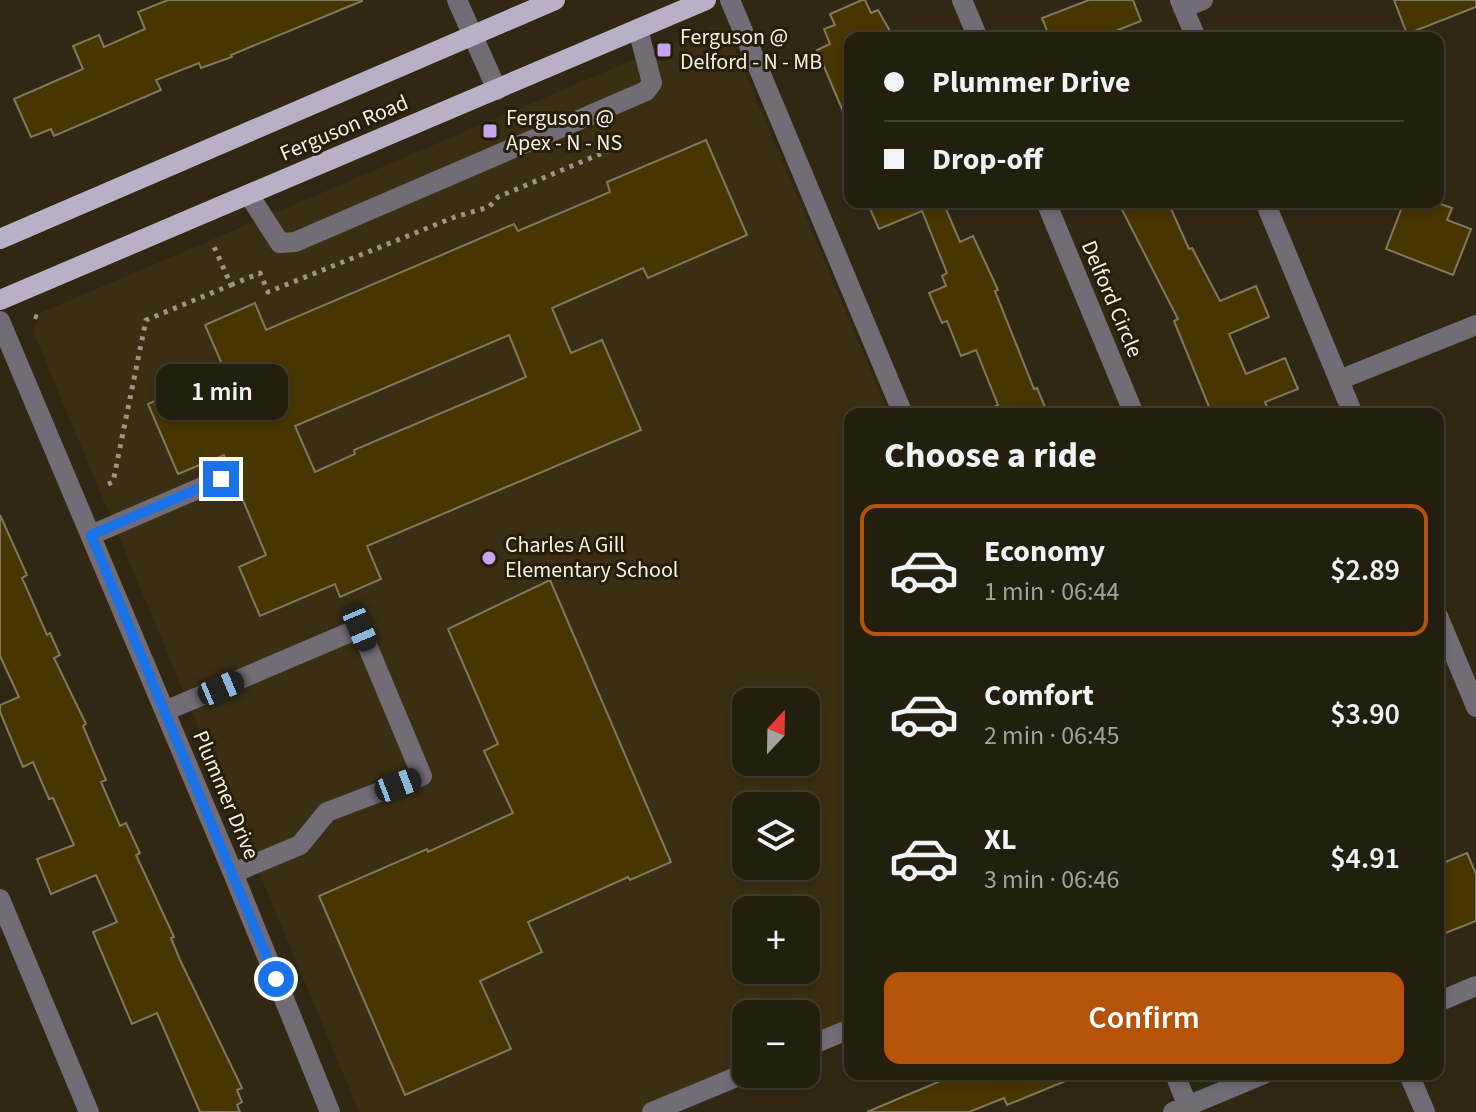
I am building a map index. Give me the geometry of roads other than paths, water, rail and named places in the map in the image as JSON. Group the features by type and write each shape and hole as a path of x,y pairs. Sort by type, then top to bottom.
{"main road":[{"name":"Ferguson Road","path":"0,239 555,0"},
{"name":"Ferguson Road","path":"0,300 706,0"}],"street":[{"path":"457,0 497,90"},
{"path":"730,0 900,408"},
{"path":"962,0 975,32"},
{"path":"1189,3 1195,32"},
{"path":"249,195 280,243 295,242 646,91 652,83 638,29"},
{"name":"Delford Circle","path":"1048,208 1132,408"},
{"path":"1267,208 1351,408"},
{"name":"Plummer Drive","path":"0,321 233,873 330,1112"},
{"path":"1339,380 1476,325"},
{"path":"91,535 221,479"},
{"path":"165,711 360,628 422,776 327,812 300,845 233,873"},
{"path":"1444,630 1476,707"},
{"path":"0,899 89,1112"},
{"path":"1444,999 1476,986"},
{"path":"820,1041 844,1031"},
{"path":"652,1112 732,1079"},
{"path":"1176,1080 1183,1110 1250,1080"},
{"path":"1412,1080 1425,1112"}],"place":[{"name":"Ferguson @ Delford - N - MB","path":"664,50"},
{"name":"Ferguson @ Apex - N - NS","path":"490,131"},
{"name":"Charles A Gill Elementary School","path":"489,558"}]}
